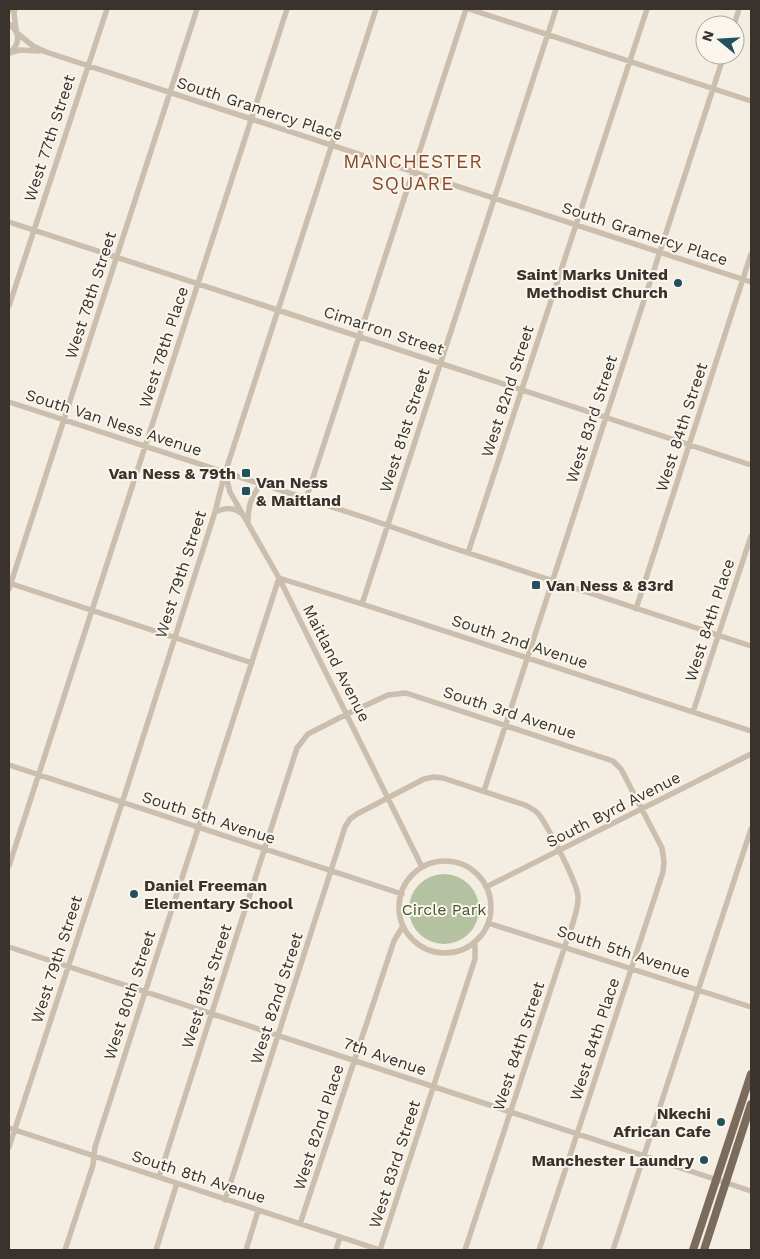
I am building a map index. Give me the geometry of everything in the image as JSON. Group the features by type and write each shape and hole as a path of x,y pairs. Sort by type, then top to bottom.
{"main road":[{"path":"693,1250 751,1074"},
{"path":"704,1250 751,1104"}],"street":[{"path":"9,53 17,44 14,19 15,9"},
{"name":"West 77th Street","path":"9,306 107,9"},
{"name":"West 78th Street","path":"9,586 197,9"},
{"name":"West 78th Place","path":"9,866 288,9"},
{"name":"West 79th Street","path":"9,1147 12,1129 122,803 225,473 376,9"},
{"path":"306,499 467,9 751,101"},
{"name":"West 81st Street","path":"362,604 439,363 495,199 556,9"},
{"name":"West 82nd Street","path":"468,553 647,9"},
{"name":"South Gramercy Place","path":"9,24 33,46 46,52 751,282"},
{"name":"South Gramercy Place","path":"9,53 32,50 46,52"},
{"name":"West 83rd Street","path":"484,791 721,65"},
{"name":"Cimarron Street","path":"9,222 751,465"},
{"name":"West 84th Street","path":"636,609 751,254"},
{"name":"South Van Ness Avenue","path":"9,402 751,646"},
{"name":"Maitland Avenue","path":"225,473 230,492 279,578 422,868"},
{"path":"248,523 249,505 261,484"},
{"path":"214,512 232,509 245,517"},
{"name":"West 84th Place","path":"693,712 751,536"},
{"name":"South 2nd Avenue","path":"279,578 751,731"},
{"name":"West 80th Street","path":"65,1250 94,1156 95,1147 279,578"},
{"path":"9,586 92,610 252,662"},
{"name":"South 3rd Avenue","path":"347,714 388,694 400,692 412,694 613,762 621,769 643,808"},
{"name":"West 81st Street","path":"159,1177 295,754 300,742 308,734 347,714"},
{"name":"South Byrd Avenue","path":"486,887 751,754"},
{"name":"South 5th Avenue","path":"9,765 402,894"},
{"name":"West 82nd Street","path":"225,1200 345,827 350,820 388,797 424,779 443,778 484,791"},
{"name":"West 84th Street","path":"465,1250 578,905 577,888 536,811 484,791"},
{"name":"West 84th Place","path":"539,1250 663,872 662,848 643,808"},
{"path":"613,1250 751,829"},
{"path":"440,862 459,863 475,872 486,887 490,898 491,910 488,923 484,932 466,948 456,952 435,952 416,943 403,926 400,904 402,894 410,879 422,868 440,862"},
{"name":"South 5th Avenue","path":"488,923 565,946 751,1007"},
{"name":"West 82nd Place","path":"300,1224 394,941 403,926"},
{"name":"West 83rd Street","path":"380,1250 475,959 475,942"},
{"name":"7th Avenue","path":"9,947 751,1191"},
{"name":"South 8th Avenue","path":"12,1129 380,1250"},
{"path":"156,1250 177,1184"},
{"path":"246,1250 258,1211"},
{"path":"336,1250 340,1237"}],"green space":[{"name":"Circle Park","path":"444,874 463,880 473,890 479,909 473,928 463,938 444,944 425,938 415,928 409,909 415,890 425,880"}],"place":[{"name":"Saint Marks United Methodist Church","path":"678,283"},
{"name":"Van Ness & 79th","path":"246,473"},
{"name":"Van Ness & Maitland","path":"246,491"},
{"name":"Van Ness & 83rd","path":"536,585"},
{"name":"Daniel Freeman Elementary School","path":"134,894"},
{"name":"Nkechi African Cafe","path":"721,1122"},
{"name":"Manchester Laundry","path":"704,1160"}],"district":[{"name":"MANCHESTER SQUARE","path":"413,172"}]}
